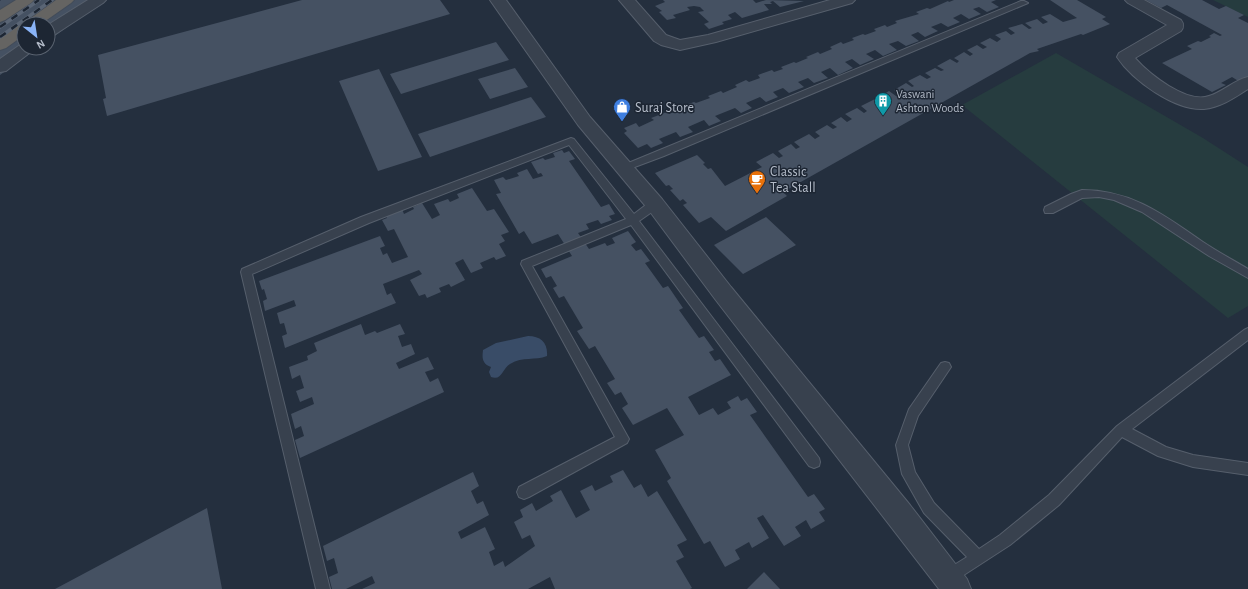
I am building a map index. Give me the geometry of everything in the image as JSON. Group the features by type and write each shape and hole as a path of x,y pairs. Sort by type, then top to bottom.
{"highway":[{"path":"0,17 26,0"},
{"path":"43,16 66,0"},
{"path":"0,45 16,34"}],"street":[{"path":"56,27 98,0"},
{"path":"498,0 584,121 655,204 723,293 953,583"},
{"path":"627,0 660,38 667,42 680,44 710,39 847,0"},
{"path":"1133,0 1175,22 1175,28 1125,57 1132,67 1143,75 1176,97 1197,104 1212,102 1248,82"},
{"path":"0,67 16,55"}],"lane":[{"path":"624,168 1024,3"},
{"path":"323,589 246,272 365,220 571,141 633,220 814,462"},
{"path":"1049,210 1081,194 1104,194 1138,204 1248,274"},
{"path":"524,492 623,439 526,264 633,220 655,204"},
{"path":"953,583 978,558 1005,540 1054,500 1121,430 1248,334"},
{"path":"945,367 913,413 902,445 909,474 929,508 978,558"},
{"path":"1121,430 1163,452 1193,461 1248,469"}],"green space":[{"path":"1213,0 1248,0 1248,17"},
{"path":"1056,53 1203,138 1248,167 1248,306 1228,318 962,105"}],"water":[{"path":"528,336 537,337 543,341 546,347 547,356 520,360 507,366 500,376 495,378 491,377 489,372 491,367 483,360 483,350 496,343"}],"building":[{"path":"104,0 56,35 56,16 16,16 16,56 27,56 0,75 0,1"},
{"path":"302,0 440,0 450,14 107,116 103,99 106,98 98,55"},
{"path":"663,0 753,0 756,3 766,0 804,1 780,7 773,1 770,2 772,4 764,4 769,10 742,18 735,12 728,15 732,19 722,22 724,24 709,29 704,24 709,22 698,12 704,11 700,7 687,7 690,10 673,15 676,18 667,20 659,12 662,11 655,6 665,2"},
{"name":"Vaswani Ashton Woods","path":"954,0 996,0 991,2 999,7 987,12 979,7 973,9 981,14 969,19 961,14 953,18 960,22 948,27 941,23 931,27 938,31 925,37 918,32 911,35 919,41 906,46 898,41 889,44 897,50 883,56 875,50 866,54 874,59 860,65 852,59 845,62 853,68 838,75 830,68 821,72 828,78 814,83 808,78 798,82 804,87 789,93 783,88 773,92 778,97 766,102 760,97 746,103 752,108 741,113 735,108 715,116 721,121 709,126 704,120 688,127 693,132 680,137 676,132 659,139 663,143 651,148 647,144 638,148 624,133 627,131 624,128 636,123 639,127 654,120 651,118 667,112 669,114 682,109 680,107 710,98 708,96 721,91 723,93 737,87 735,85 746,80 749,82 760,78 758,75 772,70 774,72 783,69 781,67 794,62 796,63 818,52 820,54 832,49 830,47 841,42 843,44 854,40 852,38 863,34 865,35 876,31 874,29 885,25 887,27 897,23 895,21 919,14 916,12 927,8 930,9"},
{"name":"Vaswani Ashton Woods","path":"1050,0 1077,0 1106,17 1102,19 1110,24 1083,35 1081,34 1037,49 1039,51 1030,53 783,192 787,196 726,231 711,217 699,223 683,205 687,203 683,199 680,201 670,190 673,189 669,185 666,186 655,173 697,155 705,163 703,164 708,169 711,168 725,186 762,167 756,162 773,153 779,158 783,156 778,151 791,144 796,149 800,147 794,142 809,134 815,139 820,136 815,132 827,125 833,129 837,127 831,123 841,117 847,122 852,119 845,114 857,108 864,113 867,111 861,106 875,99 881,104 884,102 877,98 889,91 896,96 900,94 894,90 906,83 912,87 914,86 908,81 920,75 927,79 931,77 925,73 935,68 941,71 944,70 937,66 950,59 957,63 959,61 954,58 964,52 970,56 973,54 967,50 977,45 983,49 987,47 980,43 990,38 997,42 1001,39 995,35 1006,31 1011,35 1015,33 1008,28 1022,24 1029,29 1032,28 1025,23 1037,19 1043,24 1048,22 1041,17 1050,14 1063,22 1077,18"},
{"path":"1146,0 1202,0 1219,9 1226,6 1244,15 1238,18 1248,23 1248,78 1240,82 1232,77 1221,83 1226,85 1212,92 1162,63 1192,49 1187,46 1198,41 1201,42 1211,37 1209,36 1214,33 1220,36 1222,35 1167,5 1161,8"},
{"path":"496,42 509,60 401,94 390,74"},
{"path":"515,68 528,87 490,99 478,79"},
{"path":"379,69 422,157 378,171 339,81"},
{"path":"531,97 546,117 430,157 418,134"},
{"path":"562,150 564,153 569,151 575,159 569,161 601,207 609,204 615,214 609,216 612,220 601,224 598,220 586,224 589,229 578,233 589,249 605,243 607,246 615,243 612,238 628,231 636,242 631,245 636,251 641,249 650,261 645,263 663,288 668,286 683,308 679,310 699,338 704,336 714,350 709,352 715,361 720,359 731,375 688,397 699,415 713,408 718,415 731,408 727,402 738,396 741,401 747,398 757,412 750,415 808,497 814,494 825,509 819,512 825,521 811,529 806,520 795,527 801,536 784,546 763,515 757,518 769,538 752,548 749,542 735,550 740,559 725,567 710,541 704,544 667,481 671,478 655,450 684,435 667,408 633,425 622,408 628,404 621,392 615,395 607,383 615,379 595,346 589,349 577,331 583,328 564,296 559,298 553,288 557,286 551,276 546,278 541,269 572,256 558,234 532,244 524,231 519,234 496,194 501,193 494,180 503,177 506,180 519,176 517,173 527,169 533,179 543,176 541,173 538,174 531,162 543,158 545,160 555,157 553,153"},
{"path":"472,188 487,211 494,209 509,232 501,235 505,241 499,244 506,256 496,260 494,257 480,263 483,268 471,273 463,259 455,263 465,280 451,287 449,284 439,288 441,292 427,298 425,294 419,296 410,280 422,274 419,270 383,284 387,295 391,293 396,303 285,348 282,336 287,334 284,323 280,324 277,313 296,306 294,300 265,311 263,301 267,299 264,289 262,290 259,281 380,236 385,246 380,248 383,255 387,253 392,263 408,257 394,229 388,231 382,220 387,218 386,215 402,209 404,214 414,209 413,207 422,203 432,219 440,215 434,204 448,199 450,202 459,198 457,194"},
{"path":"766,217 796,245 743,274 714,245"},
{"path":"361,324 365,335 375,331 377,333 400,324 405,334 398,336 402,347 411,344 415,354 396,363 399,369 428,357 434,369 425,372 430,382 438,378 444,392 300,458 295,440 304,436 301,426 295,429 291,414 314,404 312,397 300,402 296,391 304,388 300,375 292,379 289,367 308,360 307,356 317,351 314,343"},
{"path":"623,470 634,488 641,484 648,497 657,491 687,540 677,545 684,557 676,561 692,588 555,589 550,577 528,589 362,589 375,583 372,576 346,589 332,589 329,577 338,573 334,558 327,561 323,546 473,472 479,486 471,491 477,504 483,501 489,515 458,532 461,539 485,527 495,549 489,552 494,566 503,561 505,567 535,546 530,535 522,539 514,522 523,517 520,510 532,503 536,511 553,501 550,496 561,490 576,518 590,510 580,491 592,485 595,491 613,482 610,476"},
{"path":"207,508 222,589 55,589"},
{"path":"764,572 780,589 747,589"}],"railway":[{"path":"0,27 39,0"},
{"path":"0,37 52,0"}],"place":[{"name":"Vaswani Ashton Woods","path":"883,116"},
{"name":"Suraj Store","path":"622,122"},
{"name":"Classic Tea Stall","path":"757,194"}]}
